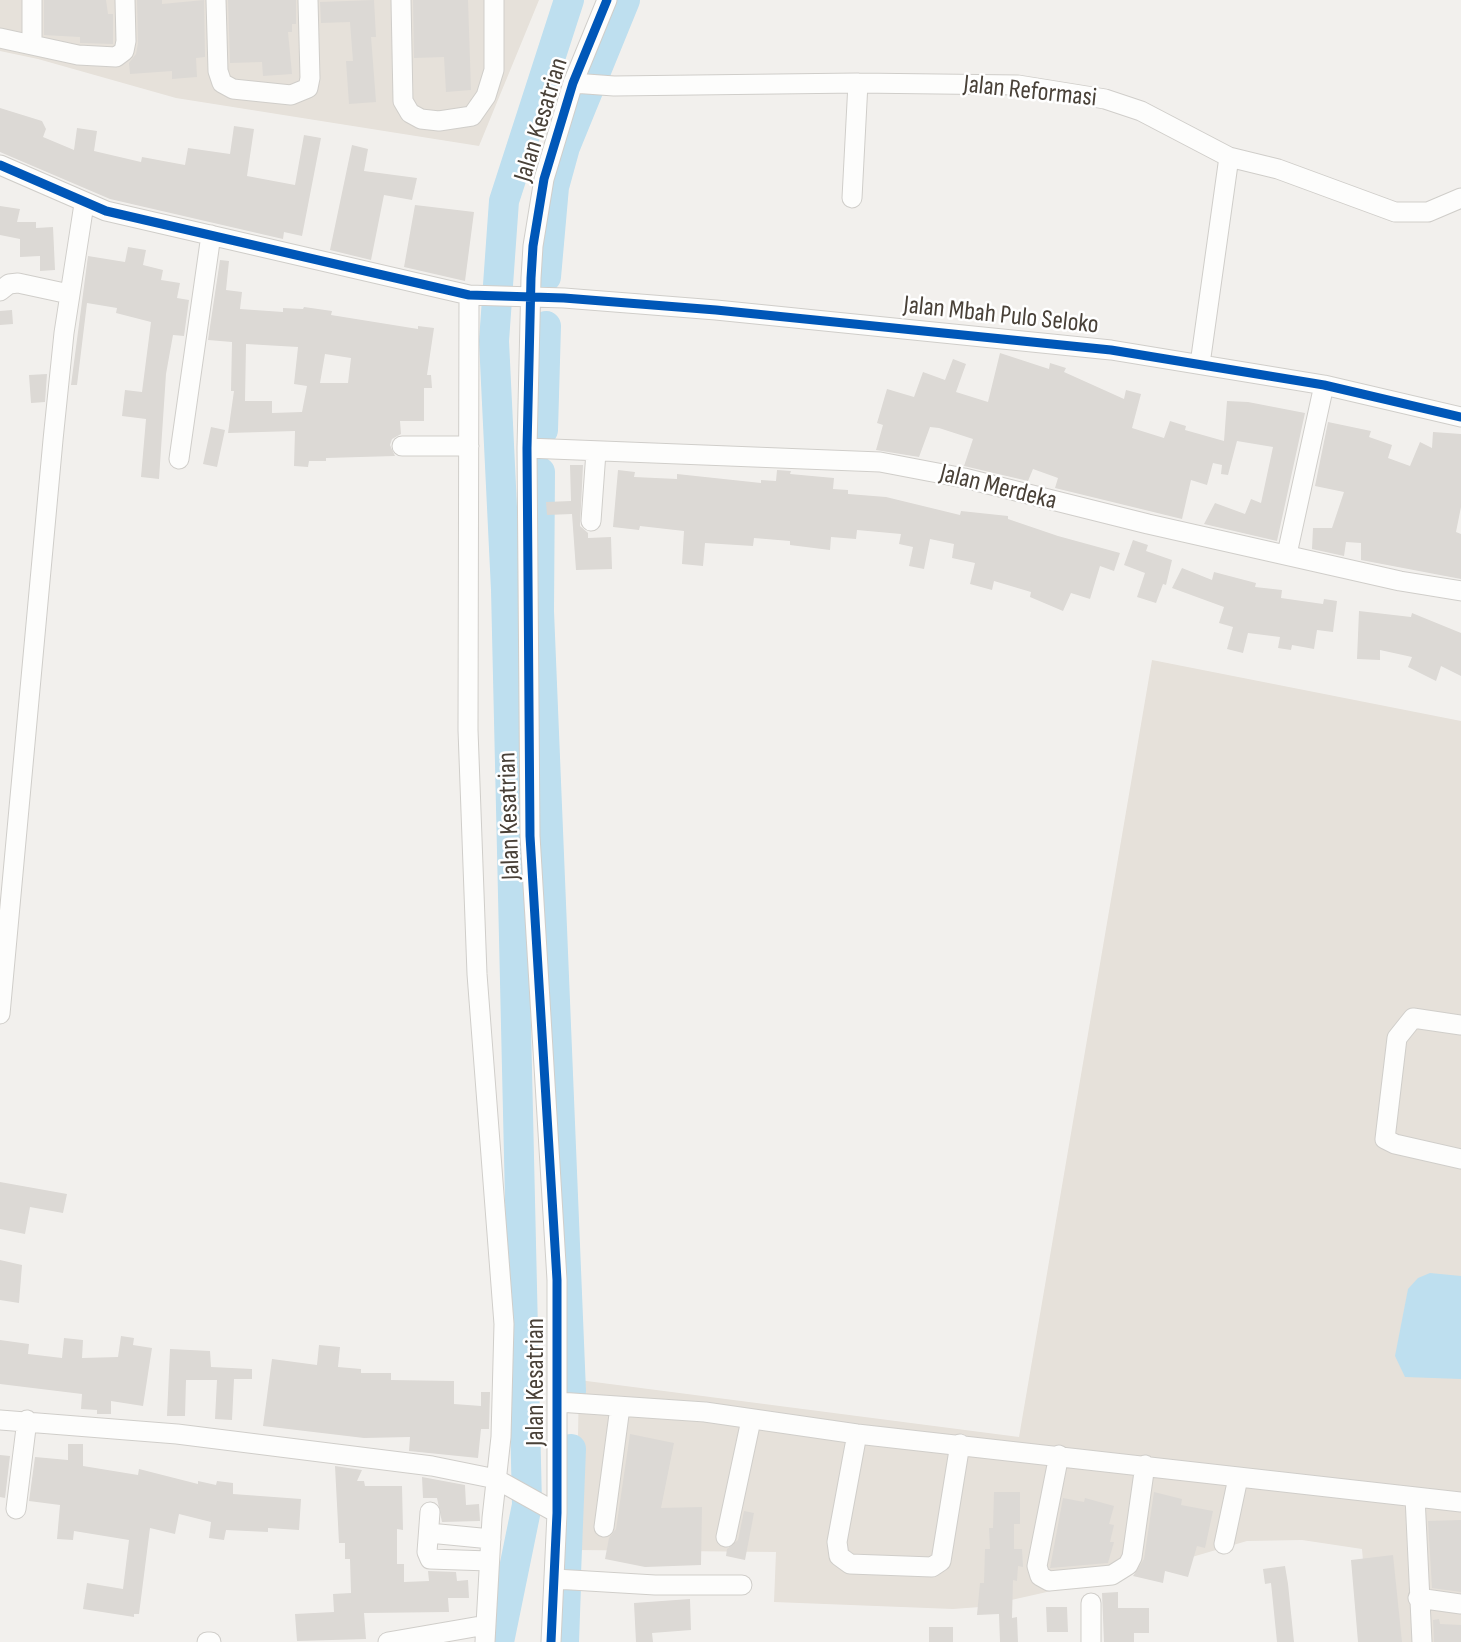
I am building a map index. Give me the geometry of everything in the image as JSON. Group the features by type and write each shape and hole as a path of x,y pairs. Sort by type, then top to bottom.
{"street":[{"path":"32,0 33,45"},
{"path":"0,38 78,55 116,57 124,51 126,41 125,0"},
{"path":"216,0 218,71 222,83 233,89 291,95 308,88 310,78 308,0"},
{"path":"401,0 404,101 410,113 421,119 439,121 472,116 486,96 494,70 494,0"},
{"name":"Jalan Kesatrian","path":"551,1642 555,1579 549,1508 568,1402 557,1280 530,836 538,447 530,297 537,212 544,179 607,0"},
{"name":"Jalan Reformasi","path":"579,83 614,86 858,83 1018,85 1105,99 1141,111 1229,157 1278,169 1395,212 1428,212 1461,198"},
{"path":"852,198 858,83"},
{"path":"1200,364 1229,157"},
{"name":"Jalan Mbah Pulo Seloko","path":"0,165 84,204 475,295 564,298 896,326 1111,350 1324,385 1461,417"},
{"path":"0,1014 53,440 69,294 84,204"},
{"path":"179,459 211,235"},
{"path":"0,291 9,284 18,283 69,294"},
{"path":"388,1642 486,1634 491,1539 500,1481 504,1324 477,974 460,447 475,295"},
{"path":"1287,554 1324,385"},
{"path":"402,446 460,447"},
{"name":"Jalan Merdeka","path":"538,447 596,452 880,462 955,476 1148,524 1400,581 1461,590"},
{"path":"591,522 596,452"},
{"path":"1461,1025 1413,1018 1397,1038 1385,1139 1395,1144 1461,1159"},
{"path":"568,1402 620,1408 705,1412 857,1434 1461,1502"},
{"path":"604,1527 620,1408"},
{"path":"0,1420 27,1420 177,1434 432,1466 500,1481 549,1508"},
{"path":"16,1508 27,1420"},
{"path":"726,1537 751,1420"},
{"path":"857,1434 837,1542 839,1556 850,1564 932,1567 941,1561 960,1444"},
{"path":"1059,1455 1037,1566 1040,1576 1049,1581 1112,1575 1128,1565 1132,1558 1145,1465"},
{"path":"1224,1544 1238,1478"},
{"path":"1415,1497 1422,1642"},
{"path":"430,1513 426,1552 430,1559 489,1561"},
{"path":"429,1533 491,1539"},
{"path":"555,1579 655,1586 742,1585"},
{"path":"1418,1598 1461,1604"},
{"path":"1091,1603 1091,1642"}],"shaded area":[{"path":"0,0 539,0 479,146 176,98 0,51"},
{"path":"1152,660 1461,721 1461,1642 1370,1642 1362,1549 1302,1540 1247,1541 1154,1568 980,1607 953,1609 774,1602 776,1552 576,1550 579,1380 1019,1437"}],"water":[{"path":"1430,1273 1461,1276 1461,1379 1405,1377 1395,1356 1408,1289 1418,1278"}],"building":[{"path":"44,0 106,0 108,14 113,14 113,44 80,43 80,37 44,35"},
{"path":"137,0 162,0 162,4 204,0 205,57 196,58 197,77 172,79 172,71 130,74 129,63 136,54 138,43"},
{"path":"228,0 296,0 296,24 292,24 292,32 288,32 292,74 263,76 262,62 230,63"},
{"path":"374,0 376,37 371,37 376,102 349,104 346,61 353,61 350,22 321,23 320,2"},
{"path":"413,0 468,0 471,90 446,92 444,57 414,58"},
{"path":"0,108 42,121 46,129 43,137 74,150 77,128 97,131 94,151 141,162 142,157 185,165 188,148 230,154 234,126 254,129 247,176 295,185 304,135 321,138 302,236 284,232 283,239 110,199 0,152"},
{"path":"352,145 368,149 364,171 417,178 412,200 384,195 371,260 330,250"},
{"path":"415,205 474,212 465,281 404,267"},
{"path":"0,206 20,209 17,222 36,222 36,228 53,227 55,270 40,271 40,256 20,257 20,239 0,235"},
{"path":"128,247 146,250 143,265 163,270 161,280 180,283 177,298 189,300 184,336 173,335 166,374 159,479 141,477 146,419 122,416 125,390 142,392 151,322 116,313 117,308 87,303 77,385 71,385 88,256 125,262"},
{"path":"220,260 229,261 226,290 242,292 240,309 283,312 283,308 304,307 332,311 331,315 418,329 418,326 434,328 427,375 431,375 432,388 424,388 424,421 400,421 401,434 392,439 390,445 395,456 326,458 326,461 309,461 308,467 294,466 295,431 228,433 234,391 231,391 232,342 208,340","holes":["246,344 298,347 294,384 307,386 302,412 272,413 272,401 245,401","325,354 351,358 348,383 320,383"]},
{"path":"12,310 13,324 0,325 0,311"},
{"path":"1000,353 1049,369 1050,363 1066,368 1064,372 1124,399 1126,390 1141,394 1132,428 1164,438 1170,421 1186,426 1185,430 1224,441 1227,401 1248,402 1305,413 1277,541 1204,524 1215,503 1245,514 1251,499 1261,503 1273,447 1237,441 1228,475 1221,474 1222,465 1213,463 1207,485 1191,480 1182,519 1055,488 1058,478 1033,469 1028,481 964,466 973,439 939,428 930,427 919,457 876,450 883,425 877,423 887,389 914,397 923,372 945,380 953,359 966,364 956,392 988,402"},
{"path":"47,374 45,402 31,403 29,375"},
{"path":"1328,422 1371,431 1369,437 1392,445 1388,458 1410,466 1420,442 1432,448 1433,432 1461,434 1461,507 1456,532 1461,534 1461,579 1361,560 1361,543 1346,542 1344,556 1312,549 1313,528 1332,528 1344,492 1315,486"},
{"path":"211,427 225,430 217,467 203,464"},
{"path":"570,465 583,465 580,526 588,533 588,538 611,537 612,569 576,570 572,514 547,515 546,502 571,501"},
{"path":"618,470 635,472 634,477 677,479 677,474 761,483 761,480 776,481 777,470 791,471 790,474 834,478 833,489 848,490 848,494 886,497 960,515 961,511 1008,516 1008,519 1058,536 1120,553 1114,571 1100,566 1090,599 1071,593 1063,611 1030,597 1031,592 994,581 992,590 970,584 975,563 952,558 954,544 930,539 924,569 909,566 913,547 899,544 901,534 857,530 856,539 831,537 830,550 790,545 790,541 754,538 753,546 705,543 703,566 682,564 684,531 640,526 639,530 613,527"},
{"path":"1133,540 1148,545 1146,551 1172,560 1166,585 1163,584 1156,603 1137,597 1145,573 1124,565"},
{"path":"1182,568 1212,580 1214,572 1256,583 1255,587 1282,590 1281,598 1323,604 1324,599 1337,601 1333,632 1317,630 1314,649 1292,645 1291,650 1278,648 1280,637 1248,633 1243,653 1227,649 1233,627 1219,623 1224,607 1172,588"},
{"path":"1359,611 1411,617 1412,613 1461,633 1461,676 1441,666 1436,681 1408,667 1412,657 1380,650 1380,660 1357,659"},
{"path":"0,1182 67,1194 63,1213 30,1207 25,1234 0,1229"},
{"path":"0,1260 22,1265 19,1303 0,1300"},
{"path":"121,1336 134,1338 133,1345 152,1348 143,1406 111,1401 111,1414 97,1414 97,1410 81,1409 82,1394 0,1384 0,1340 29,1344 28,1354 62,1358 64,1338 83,1340 82,1358 118,1357"},
{"path":"319,1345 340,1347 338,1367 361,1369 361,1373 391,1373 391,1380 454,1381 454,1404 481,1406 481,1392 490,1392 489,1429 481,1429 478,1458 409,1451 410,1437 364,1438 263,1426 272,1359 317,1365"},
{"path":"170,1349 210,1351 211,1367 252,1369 252,1379 234,1379 232,1420 215,1419 217,1380 186,1380 185,1416 167,1416"},
{"path":"630,1434 674,1443 661,1508 702,1507 701,1565 645,1567 605,1559 609,1538 616,1529"},
{"path":"68,1444 83,1444 83,1466 138,1475 139,1469 198,1484 198,1481 216,1485 217,1481 233,1483 233,1494 301,1499 299,1530 226,1530 224,1540 209,1538 211,1522 179,1514 175,1534 150,1528 139,1614 134,1614 134,1617 83,1609 87,1583 123,1589 129,1540 74,1531 73,1540 57,1539 60,1505 29,1501 35,1457 68,1460"},
{"path":"0,1455 10,1456 5,1498 0,1497"},
{"path":"335,1466 362,1470 357,1481 364,1481 365,1486 402,1486 403,1530 397,1529 397,1564 404,1564 404,1582 429,1581 428,1571 456,1572 457,1581 468,1580 469,1598 448,1598 449,1612 364,1613 366,1639 297,1641 295,1614 334,1612 333,1594 351,1593 350,1559 345,1559 345,1543 339,1543"},
{"path":"422,1477 465,1485 466,1505 479,1504 480,1521 442,1522 437,1498 423,1498"},
{"path":"994,1492 1020,1492 1020,1524 1014,1524 1014,1549 1022,1549 1023,1567 1018,1566 1017,1581 1013,1580 1012,1618 1017,1617 1018,1642 1000,1642 999,1614 977,1615 980,1583 984,1583 985,1549 990,1549 989,1528 993,1528"},
{"path":"1154,1492 1182,1499 1181,1505 1213,1511 1205,1548 1197,1546 1188,1577 1165,1571 1163,1583 1133,1576 1144,1559"},
{"path":"1063,1498 1084,1502 1085,1498 1114,1506 1109,1524 1114,1525 1110,1542 1114,1542 1108,1563 1050,1568"},
{"path":"744,1511 754,1513 745,1560 726,1556 727,1549 738,1540"},
{"path":"1461,1520 1461,1592 1432,1588 1428,1521"},
{"path":"1393,1555 1402,1642 1358,1642 1351,1560"},
{"path":"1285,1566 1294,1642 1277,1642 1271,1583 1265,1584 1263,1569"},
{"path":"1118,1592 1118,1608 1149,1608 1149,1633 1134,1633 1134,1642 1104,1642 1102,1593"},
{"path":"690,1599 691,1630 652,1633 653,1642 636,1642 634,1603"},
{"path":"1046,1607 1067,1607 1068,1632 1047,1632"},
{"path":"1439,1619 1440,1624 1461,1625 1461,1642 1434,1642 1433,1620"},
{"path":"929,1627 953,1627 953,1642 929,1642"}],"waterway":[{"path":"499,1642 527,1505 506,590 494,341 504,201 569,0"},
{"path":"546,277 554,187 565,147 625,0"},
{"path":"543,430 546,326"},
{"path":"540,472 539,611 571,1391"},
{"path":"566,1574 571,1449"},
{"path":"564,1642 566,1586"}],"cycle path":[{"path":"551,1642 557,1513 557,1280 530,836 527,448 531,278 533,246 544,179 573,83 607,0"},
{"path":"0,165 106,211 469,295 564,298 716,310 1111,350 1324,385 1461,417"}]}
